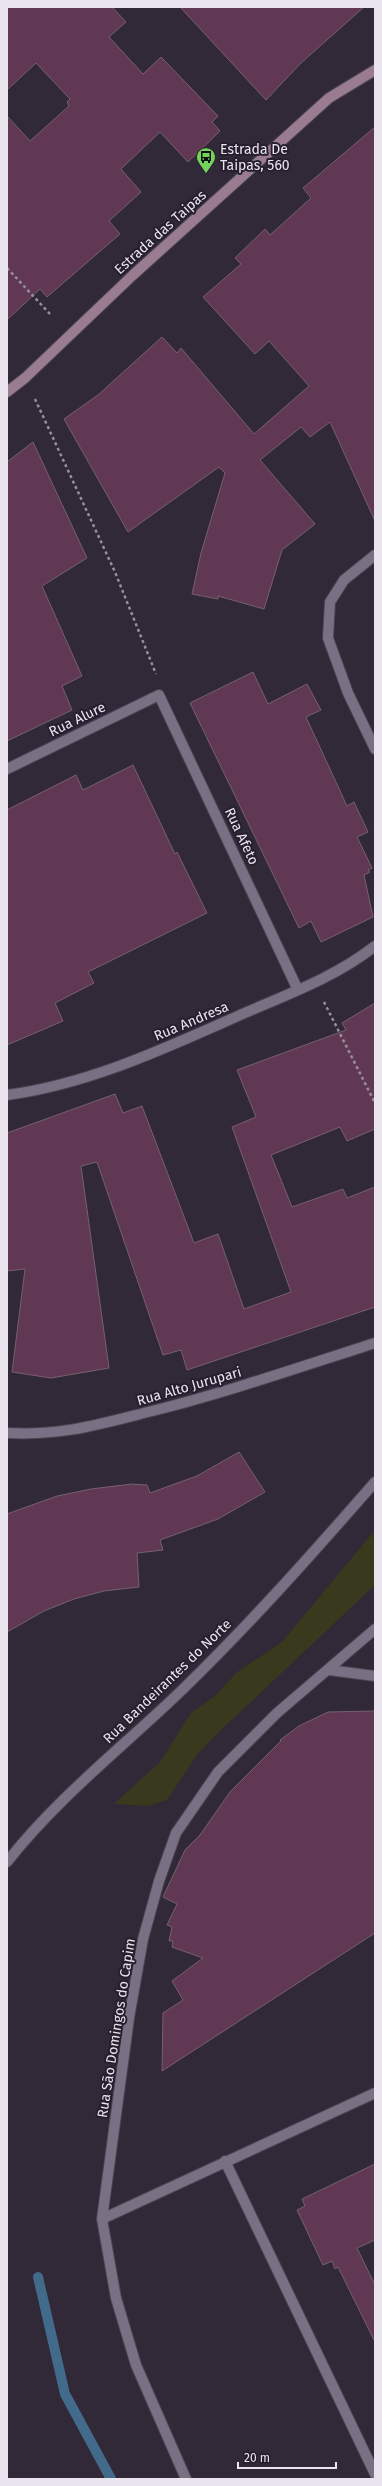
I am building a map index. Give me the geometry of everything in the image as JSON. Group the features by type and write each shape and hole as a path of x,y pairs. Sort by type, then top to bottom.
{"main road":[{"name":"Estrada das Taipas","path":"7,392 25,378 133,275 329,98 375,70"}],"street":[{"path":"375,555 344,580 330,602 328,638 348,693 375,749"},
{"name":"Rua Alure","path":"7,769 159,694"},
{"name":"Rua Afeto","path":"159,694 298,990"},
{"name":"Rua Andresa","path":"7,1095 65,1083 102,1071 182,1041 314,983 340,970 375,946"},
{"name":"Rua Alto Jurupari","path":"7,1433 34,1434 71,1431 205,1398 375,1343"},
{"name":"Rua Bandeirantes do Norte","path":"7,1862 88,1776 181,1691 226,1645 375,1482"},
{"name":"Rua São Domingos do Capim","path":"186,2479 136,2365 116,2298 102,2219 129,2018 143,1939 159,1881 176,1833 218,1772 277,1713 330,1670 375,1629"},
{"path":"330,1670 375,1676"},
{"path":"102,2219 224,2161 375,2093"},
{"path":"224,2161 375,2474"}],"path":[{"path":"7,268 50,314"},
{"path":"25,378 126,598 154,667 159,694"},
{"path":"314,983 375,1103"}],"green space":[{"path":"375,1530 375,1585 219,1732 197,1755 167,1800 148,1806 114,1804 160,1762 191,1713 215,1696 237,1672 282,1642"}],"building":[{"path":"7,7 112,7 126,22 109,37 143,74 161,57 218,116 212,122 220,131 188,162 160,132 121,169 141,192 109,221 120,234 47,297 40,289 7,320 7,116 30,141 69,106 67,102 70,99 36,63 7,90"},
{"path":"180,7 364,7 301,63 266,100"},
{"path":"375,127 375,521 330,422 310,437 301,427 260,460 315,524 282,550 264,609 218,596 218,599 192,594 201,553 225,473 219,467 128,532 64,419 98,395 162,337 177,353 181,348 254,434 309,386 269,341 255,354 203,297 241,264 235,258 265,229 270,235 311,198 303,188"},
{"path":"33,442 87,558 42,586 82,676 62,686 72,710 7,741 7,462"},
{"path":"253,672 268,704 307,684 321,710 306,717 347,806 354,802 368,832 357,837 372,868 368,870 370,872 364,875 373,917 321,942 311,921 299,928 190,703"},
{"path":"133,765 175,854 177,852 207,913 88,972 94,983 55,1003 63,1021 7,1045 7,810 76,775 83,790"},
{"path":"375,1003 375,1129 347,1141 340,1127 271,1155 292,1207 343,1189 347,1198 375,1187 375,1307 187,1370 181,1350 163,1355 97,1162 81,1166 109,1368 51,1378 12,1372 25,1269 7,1271 7,1133 115,1094 123,1113 142,1106 194,1243 218,1234 244,1309 291,1292 232,1127 256,1117 237,1070 346,1030 342,1023"},
{"path":"239,1452 265,1492 218,1519 160,1540 163,1550 137,1553 139,1587 104,1591 74,1599 44,1611 7,1632 7,1514 57,1496 91,1489 132,1484 147,1485 150,1493 197,1476"},
{"path":"375,1711 375,1933 162,2071 163,2013 183,2000 172,1981 203,1958 172,1947 173,1941 169,1941 172,1927 167,1925 177,1904 163,1897 185,1850 200,1835 230,1792 281,1741 280,1740 299,1726 328,1712"},
{"path":"375,2164 375,2240 357,2248 375,2285 375,2342 338,2267 335,2269 332,2261 323,2265 297,2210 305,2206 302,2199"}],"waterway":[{"path":"38,2277 65,2394 111,2479"}],"place":[{"name":"Estrada De Taipas, 560","path":"206,174"}]}
